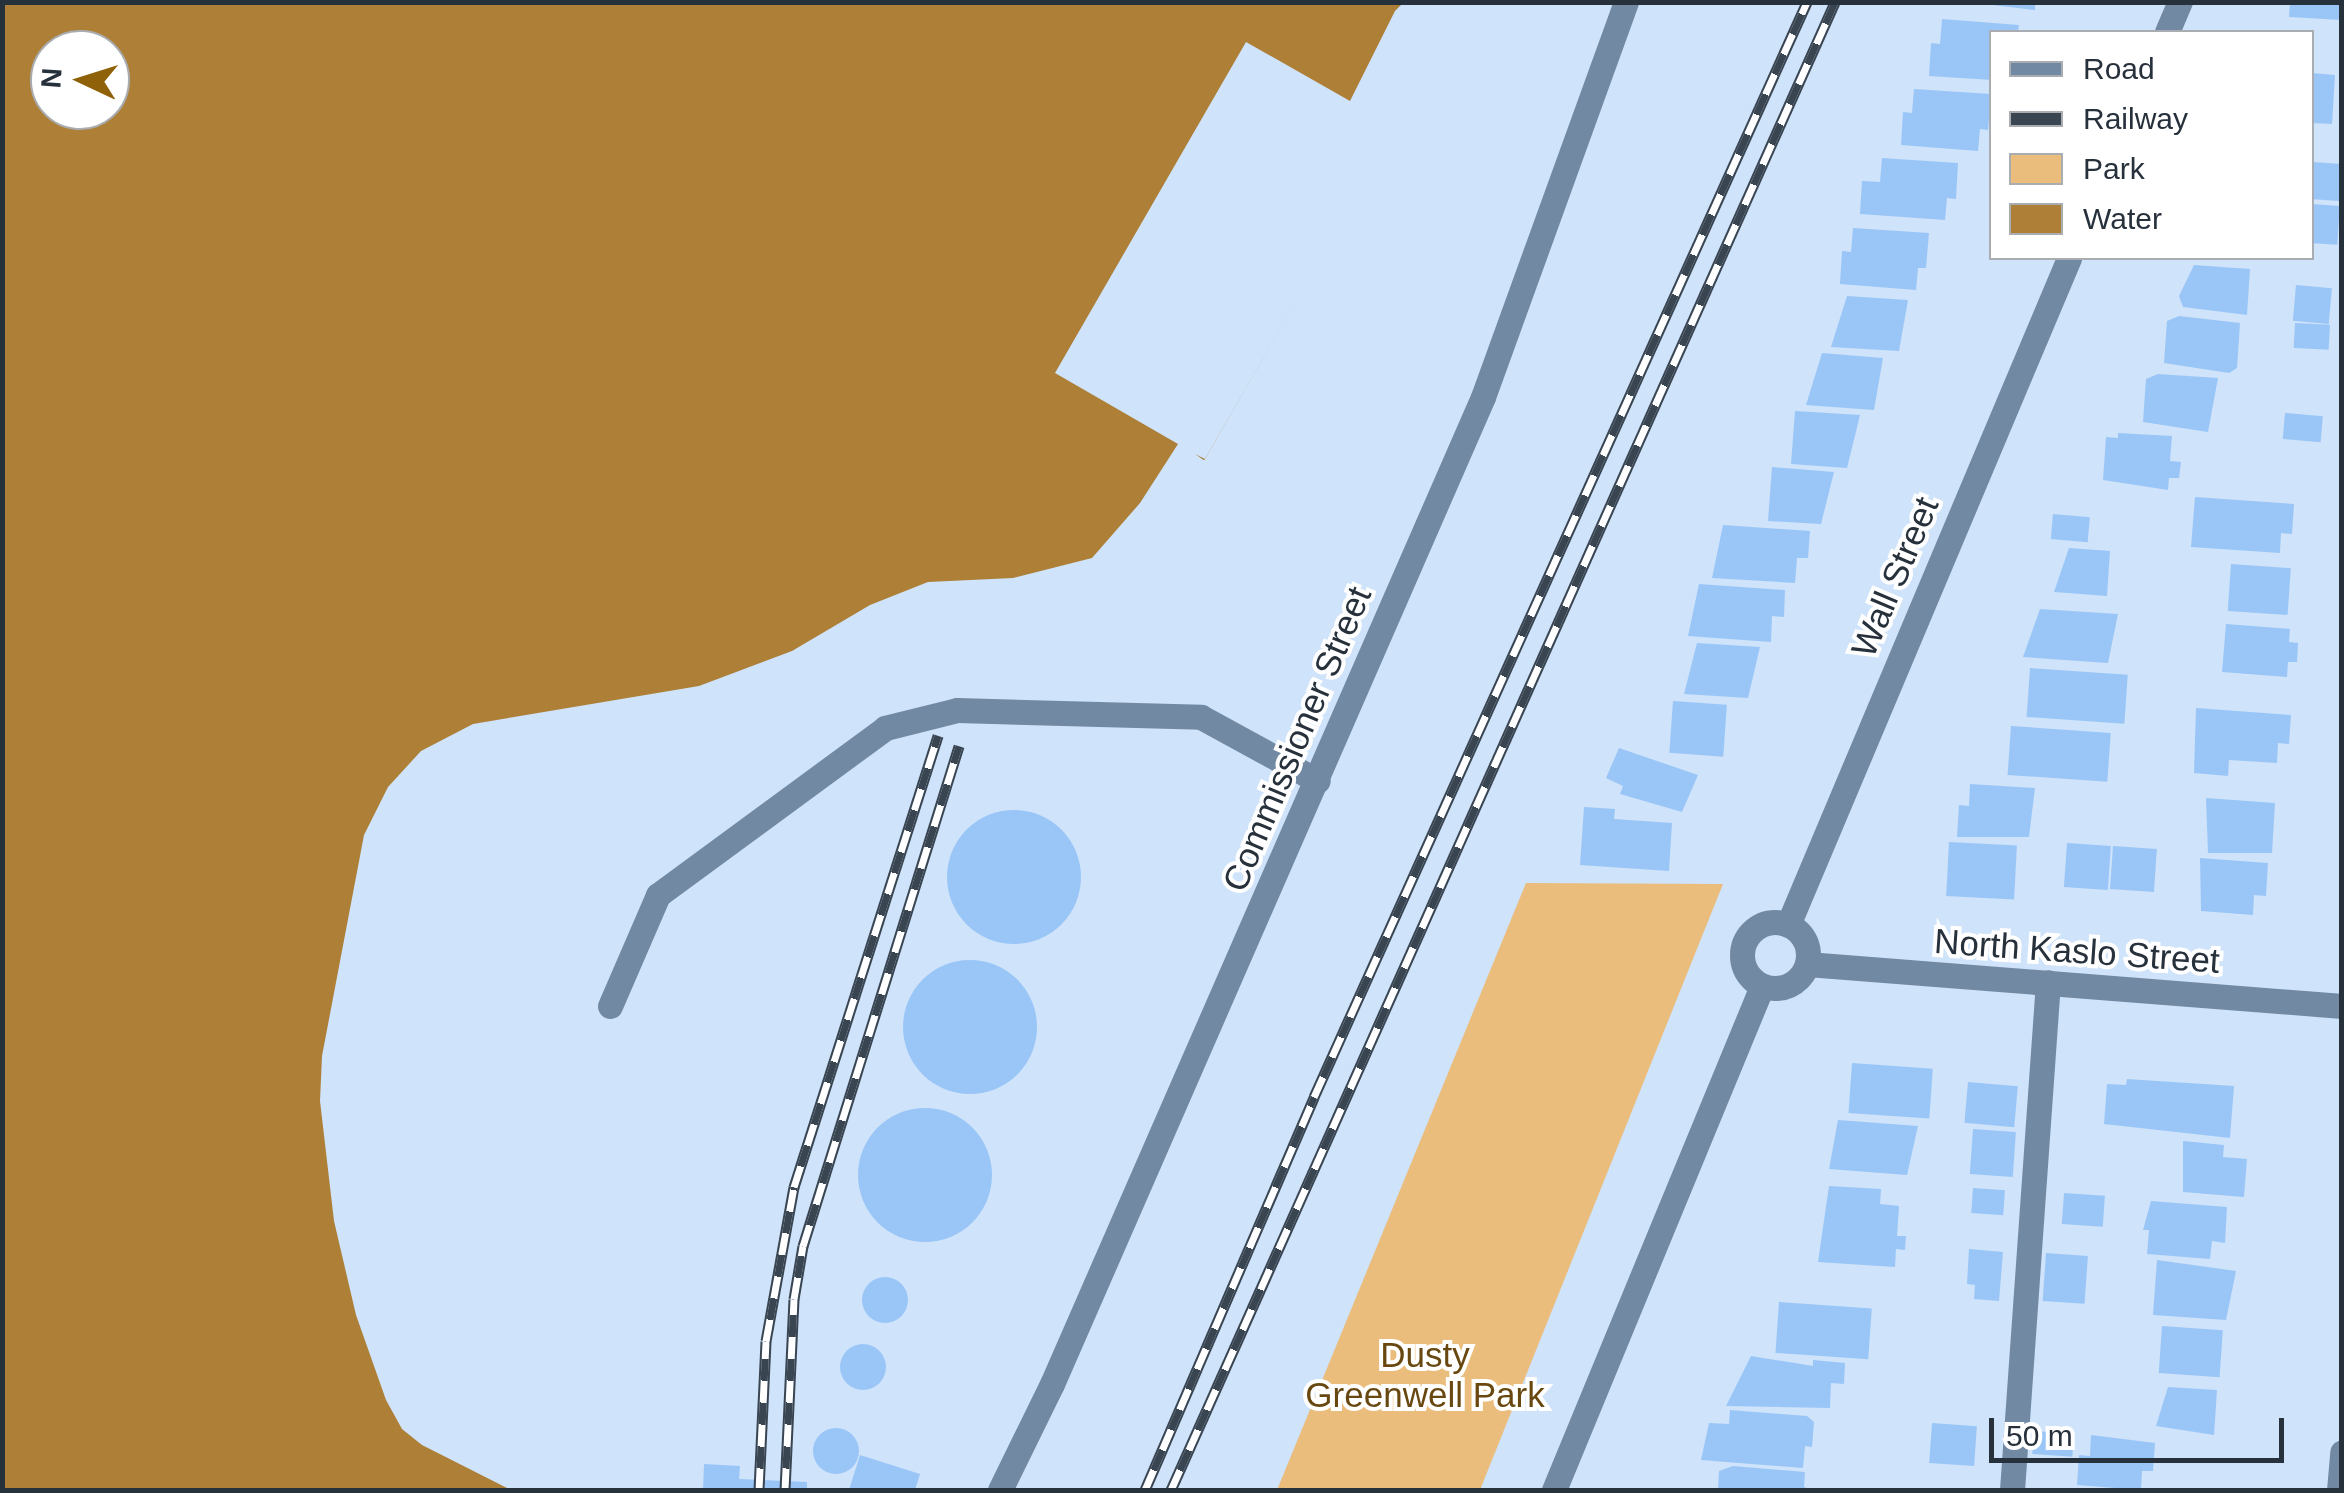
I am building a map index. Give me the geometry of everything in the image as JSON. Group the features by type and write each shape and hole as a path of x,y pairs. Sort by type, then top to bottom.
{"street":[{"name":"Commissioner Street","path":"1000,1490 1318,781 1483,397 1626,2"},
{"path":"2167,30 2180,2"},
{"name":"Wall Street","path":"1788,925 2068,260"},
{"path":"610,1006 658,895 885,728 957,710 1200,717 1318,781"},
{"path":"1788,925 1804,938 1807,964 1794,984 1762,986 1743,963 1745,942 1758,926 1788,925"},
{"name":"North Kaslo Street","path":"1807,964 2342,1006"},
{"path":"2012,1490 2048,982"},
{"path":"1554,1490 1762,986"},
{"path":"2339,1490 2342,1452"}],"green space":[{"name":"Dusty Greenwell Park","path":"1526,883 1723,884 1480,1490 1277,1490"}],"water":[{"path":"3,3 1436,3 1403,62 1395,128 1205,459 1122,580 488,744 429,808 395,928 372,1073 379,1230 421,1392 531,1490 3,1490"}],"pier":[{"path":"1441,2 1408,64 1401,120 1205,459 1195,454 1208,463 1126,584 1093,606 934,639 873,664 775,721 491,748 434,810 400,929 377,1073 383,1229 426,1389 500,1430 533,1459 536,1490 511,1490 422,1445 402,1429 386,1400 356,1315 334,1221 320,1101 322,1056 364,835 388,787 421,751 473,724 699,686 792,651 870,605 928,582 1013,578 1092,558 1140,503 1178,444 1055,373 1246,42 1350,101 1395,11 1403,3"}],"building":[{"path":"1968,2 2035,2 2035,10"},
{"path":"2290,2 2342,2 2342,20 2289,17"},
{"path":"1942,19 2019,25 2018,30 1989,30 1989,80 1929,76 1931,43 1940,44"},
{"path":"2314,73 2335,75 2332,124 2314,123"},
{"path":"1914,89 1989,94 1988,130 1980,129 1978,151 1901,145 1903,112 1912,113"},
{"path":"1882,158 1958,163 1956,199 1947,198 1945,220 1860,214 1862,181 1880,182"},
{"path":"2314,162 2342,164 2339,201 2314,199"},
{"path":"2314,204 2340,206 2337,245 2314,243"},
{"path":"1853,228 1929,233 1926,268 1918,268 1916,290 1840,284 1842,251 1851,252"},
{"path":"2194,265 2250,269 2247,315 2183,307 2179,296"},
{"path":"2296,285 2332,288 2329,324 2293,321"},
{"path":"1847,296 1908,300 1899,351 1831,347"},
{"path":"2179,316 2240,323 2237,368 2229,373 2164,363 2167,321"},
{"path":"2295,323 2330,325 2329,350 2294,348"},
{"path":"1822,353 1883,358 1874,410 1806,405"},
{"path":"2158,374 2218,378 2208,432 2143,422 2146,379"},
{"path":"1795,411 1860,415 1847,468 1791,464"},
{"path":"2285,413 2323,416 2321,442 2283,439"},
{"path":"2118,433 2172,436 2170,461 2181,462 2179,478 2169,478 2168,490 2103,480 2106,437 2118,438"},
{"path":"1772,467 1834,472 1821,524 1768,521"},
{"path":"2195,497 2294,504 2292,534 2281,533 2280,553 2191,547"},
{"path":"2053,514 2090,517 2088,542 2051,539"},
{"path":"1723,525 1810,531 1808,558 1797,558 1795,583 1712,578"},
{"path":"2069,548 2110,551 2107,596 2054,592"},
{"path":"2231,564 2291,568 2288,615 2228,611"},
{"path":"1699,584 1785,590 1784,617 1772,616 1771,642 1688,636"},
{"path":"2040,609 2118,614 2108,663 2023,657"},
{"path":"2226,624 2290,629 2289,642 2298,643 2297,662 2288,662 2287,677 2222,672"},
{"path":"1697,643 1760,647 1748,698 1684,694"},
{"path":"2030,668 2128,675 2124,724 2027,717"},
{"path":"1673,701 1727,705 1723,757 1669,753"},
{"path":"2196,708 2291,715 2289,744 2278,743 2277,763 2229,760 2228,776 2194,773"},
{"path":"2011,726 2111,733 2107,782 2008,775"},
{"path":"1619,748 1698,775 1682,812 1620,794 1623,786 1606,778"},
{"path":"1970,784 2035,788 2029,837 1957,837 1959,805 1969,806"},
{"path":"2206,798 2275,803 2272,853 2208,853"},
{"path":"1584,807 1615,809 1614,819 1672,823 1669,871 1580,865"},
{"path":"1014,810 1040,815 1062,829 1076,851 1081,877 1076,903 1062,925 1040,939 1014,944 988,939 966,925 952,903 947,877 952,851 966,829 988,815"},
{"path":"1949,842 2017,846 2014,899 1946,896"},
{"path":"2067,843 2111,846 2108,890 2064,887"},
{"path":"2113,846 2157,849 2154,892 2110,889"},
{"path":"2200,858 2268,863 2266,896 2254,895 2253,915 2201,911"},
{"path":"970,960 996,965 1018,979 1032,1001 1037,1027 1032,1053 1018,1075 996,1089 970,1094 944,1089 922,1075 908,1053 903,1027 908,1001 922,979 944,965"},
{"path":"1852,1063 1933,1069 1929,1119 1849,1113"},
{"path":"2127,1079 2234,1086 2230,1138 2104,1124 2107,1084 2126,1085"},
{"path":"1968,1082 2018,1086 2014,1127 1964,1123"},
{"path":"925,1108 951,1113 973,1127 987,1149 992,1175 987,1201 973,1223 951,1237 925,1242 899,1237 877,1223 863,1201 858,1175 863,1149 877,1127 899,1113"},
{"path":"1838,1120 1918,1126 1907,1175 1829,1169"},
{"path":"1973,1129 2016,1132 2013,1177 1970,1174"},
{"path":"2183,1141 2224,1145 2223,1157 2247,1159 2244,1197 2183,1192"},
{"path":"1829,1186 1881,1189 1880,1204 1899,1206 1897,1236 1906,1236 1905,1250 1896,1249 1895,1267 1818,1262"},
{"path":"1973,1188 2005,1190 2003,1215 1971,1213"},
{"path":"2064,1193 2105,1196 2103,1227 2062,1224"},
{"path":"2151,1201 2227,1207 2225,1243 2212,1241 2210,1259 2147,1254 2149,1230 2143,1230"},
{"path":"1969,1249 2003,1252 1999,1301 1974,1299 1975,1285 1967,1284"},
{"path":"2046,1253 2088,1256 2085,1304 2043,1301"},
{"path":"2157,1260 2236,1271 2226,1320 2153,1315"},
{"path":"885,1277 901,1284 908,1300 901,1316 885,1323 869,1316 862,1300 869,1284"},
{"path":"1779,1302 1872,1308 1868,1359 1775,1353"},
{"path":"2162,1326 2223,1330 2220,1377 2159,1373"},
{"path":"863,1344 879,1351 886,1367 879,1383 863,1390 847,1383 840,1367 847,1351"},
{"path":"1751,1356 1813,1366 1813,1360 1845,1363 1844,1384 1831,1383 1830,1408 1726,1406"},
{"path":"2168,1387 2217,1390 2214,1435 2156,1426"},
{"path":"1730,1410 1807,1416 1814,1422 1812,1447 1805,1446 1803,1468 1701,1460 1709,1423 1729,1424"},
{"path":"1932,1423 1977,1426 1974,1466 1929,1463"},
{"path":"836,1428 852,1435 859,1451 852,1467 836,1474 820,1467 813,1451 820,1435"},
{"path":"2034,1431 2074,1434 2072,1457 2032,1454"},
{"path":"2091,1435 2155,1443 2153,1471 2142,1471 2141,1490 2077,1485 2079,1455 2090,1456"},
{"path":"860,1455 920,1474 915,1490 849,1490"},
{"path":"704,1464 740,1466 739,1479 807,1482 807,1490 703,1490"},
{"path":"1733,1466 1805,1472 1804,1487 1813,1490 1718,1490 1719,1471"}],"railway":[{"path":"1145,1490 1314,1097 1807,2"},
{"path":"1171,1490 1835,2"},
{"path":"759,1490 766,1341 794,1187 938,735"},
{"path":"785,1490 794,1299 803,1246 959,746"}]}
